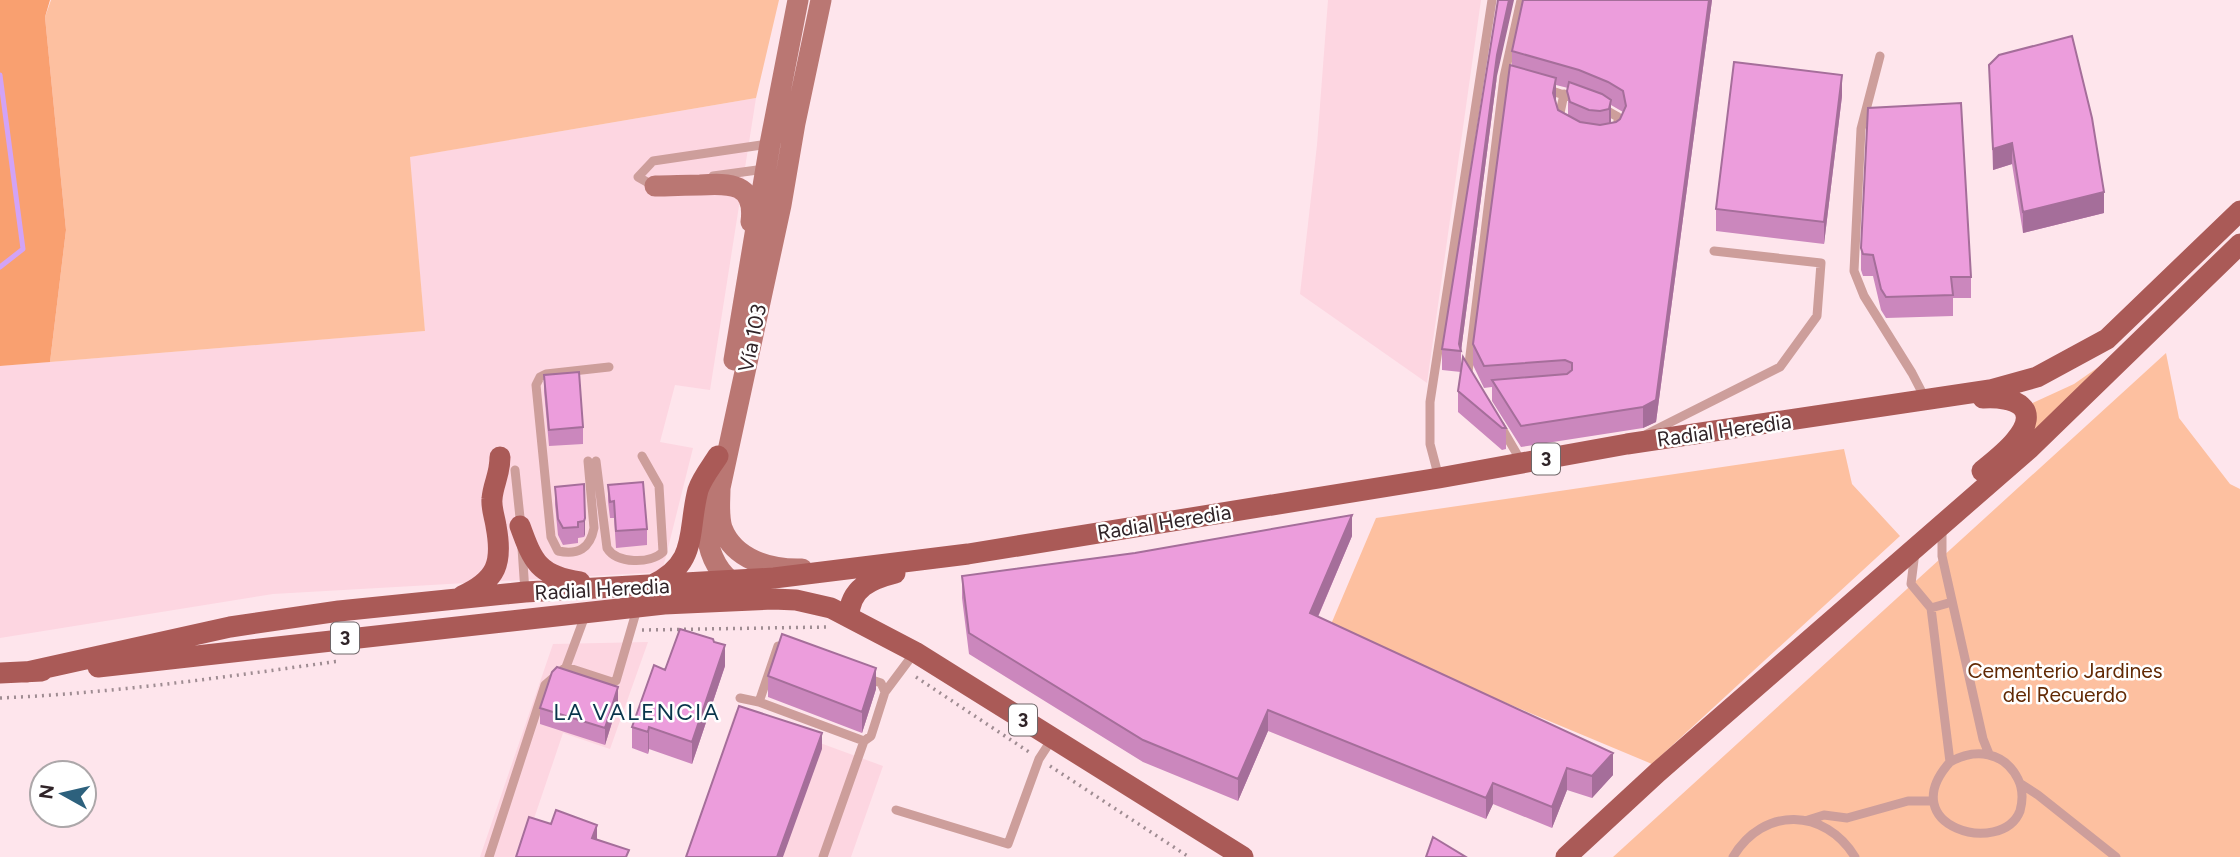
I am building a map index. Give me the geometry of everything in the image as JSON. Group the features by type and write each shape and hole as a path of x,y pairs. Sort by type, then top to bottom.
{"main road":[{"name":"Vía 103","path":"729,582 709,550 705,509 732,386 735,352 798,0"},
{"path":"781,205 783,182 772,157 795,123 794,85 811,0"},
{"name":"Vía 103","path":"821,0 781,205 720,488 721,525 735,547 760,563 792,569 857,568"},
{"path":"655,186 733,184 747,195 751,202 753,210 735,352"},
{"name":"Radial Heredia","path":"27,672 230,627 339,611 525,592 729,582 968,554 1440,478 1627,444 1990,390 2037,377 2107,339 2240,211"},
{"path":"1566,857 1668,764 2039,440 2240,244"},
{"path":"1668,764 1735,694 2014,443 2023,430 2026,418 2023,407 2014,400 2001,397 1926,401"},
{"path":"649,586 670,577 685,557 699,489 718,456"},
{"path":"451,601 485,583 494,573 500,548 492,501 500,472 507,463"},
{"path":"520,526 535,562 543,570 565,580 617,588"},
{"path":"843,625 853,599 866,583 874,578 968,554"},
{"path":"729,582 748,592 773,599"},
{"path":"152,661 289,631 507,607 514,604 525,592"},
{"name":"Radial Heredia","path":"0,673 152,661 638,607 773,599 811,603 831,608 843,625 1052,738 1243,857"}],"lane":[{"path":"1440,478 1430,444 1430,402 1492,0"},
{"path":"1472,381 1466,366 1507,78 1521,0"},
{"path":"1880,56 1861,129 1854,271 1864,296 1912,373 1926,401"},
{"path":"1535,87 1585,102"},
{"path":"1564,94 1560,113 1564,128 1572,133"},
{"path":"1596,106 1618,117 1619,127 1614,138"},
{"path":"772,157 655,186 638,177 653,161 772,157"},
{"path":"1627,444 1780,368 1817,316 1821,263 1714,251"},
{"path":"609,367 546,374 540,377 536,385 551,537 558,551 576,553 584,550 593,537 592,461 607,548 611,555 621,559 647,560 657,558 663,552 659,486 642,456"},
{"path":"1495,418 1522,463"},
{"path":"507,463 520,526 525,592"},
{"path":"1942,525 1942,556 1983,739 1989,754"},
{"path":"1915,547 1911,584 1931,608 1950,762"},
{"path":"1931,608 1952,602"},
{"path":"566,667 614,682 638,607"},
{"path":"489,857 545,685 566,667 586,612"},
{"path":"759,702 778,646 791,650"},
{"path":"823,857 864,741 871,736 885,692 909,660"},
{"path":"855,674 881,683 885,692"},
{"path":"740,698 759,702 864,741"},
{"path":"895,810 1008,844 1040,759 1052,738"},
{"path":"1989,754 2003,760 2014,770 2021,784 2021,809 2009,831 1994,840 1978,843 1961,840 1947,831 1937,817 1933,801 1935,786 1950,762 1962,755 1989,754"},
{"path":"2021,784 2038,794 2116,857"},
{"path":"1733,857 1744,841 1757,830 1781,821 1807,820 1824,815 1847,818 1908,802 1933,801"},
{"path":"1807,820 1826,827 1843,839 1855,857"}],"path":[{"path":"631,630 843,625"},
{"path":"909,660 1040,759 1189,857"},
{"path":"0,698 71,695 202,680"}],"shaded area":[{"path":"0,0 50,0 45,17 66,230 50,362 0,366"},
{"path":"1328,0 1481,0 1427,383 1300,294 1317,145"},
{"path":"756,98 710,390 675,385 660,442 693,448 662,572 273,594 0,638 0,366 425,331 409,157"},
{"path":"648,642 610,749 563,733 521,857 480,857 553,644"},
{"path":"735,712 883,766 851,857 687,857"}],"green space":[{"path":"51,0 779,0 756,98 410,157 425,331 50,362 66,230 45,17"},
{"path":"2130,345 2032,444 2024,407 2074,384"},
{"name":"Cementerio Jardines del Recuerdo","path":"2166,353 2179,418 2230,484 2240,489 2240,857 1613,857"},
{"path":"1844,449 1852,484 1900,536 1652,764 1329,629 1376,518"}],"building":[{"path":"1498,0 1509,0 1497,55 1459,344 1461,351 1442,349"},
{"path":"1523,0 1709,0 1656,400 1643,407 1521,426 1492,380 1567,374 1572,370 1572,363 1565,360 1484,366 1473,344 1510,65 1556,78 1553,93 1558,110 1580,122 1600,125 1616,122 1626,106 1623,91 1608,82 1579,70 1512,51"},
{"path":"2072,36 2092,118 2104,192 2023,212 2012,143 1993,149 1989,65 1999,55"},
{"path":"1734,62 1842,75 1824,222 1716,209"},
{"path":"1569,82 1611,100 1609,109 1589,110 1570,102 1567,91"},
{"path":"1961,103 1971,277 1951,277 1953,295 1886,297 1881,289 1873,255 1863,254 1861,248 1868,108"},
{"path":"1463,357 1506,428 1502,428 1458,391"},
{"path":"579,372 583,427 549,430 544,375"},
{"path":"643,482 647,529 616,531 614,501 610,502 608,485"},
{"path":"584,484 584,521 578,522 578,527 563,528 558,519 555,487"},
{"path":"1352,515 1310,613 1613,753 1592,776 1567,768 1552,807 1493,783 1486,798 1268,710 1238,779 1143,740 969,633 962,576 1135,553"},
{"path":"680,629 725,645 692,742 649,727 648,732 632,727 654,665 665,670"},
{"path":"782,634 876,668 862,712 768,676"},
{"path":"557,667 618,687 605,728 540,708 552,672"},
{"path":"739,706 822,733 777,857 686,857"},
{"path":"556,810 597,825 592,838 629,850 626,857 516,857 529,817 551,824"},
{"path":"1433,837 1466,857 1426,857"}],"waterway":[{"path":"0,75 23,249 0,267"}],"district":[{"name":"LA VALENCIA","path":"637,712"}]}
